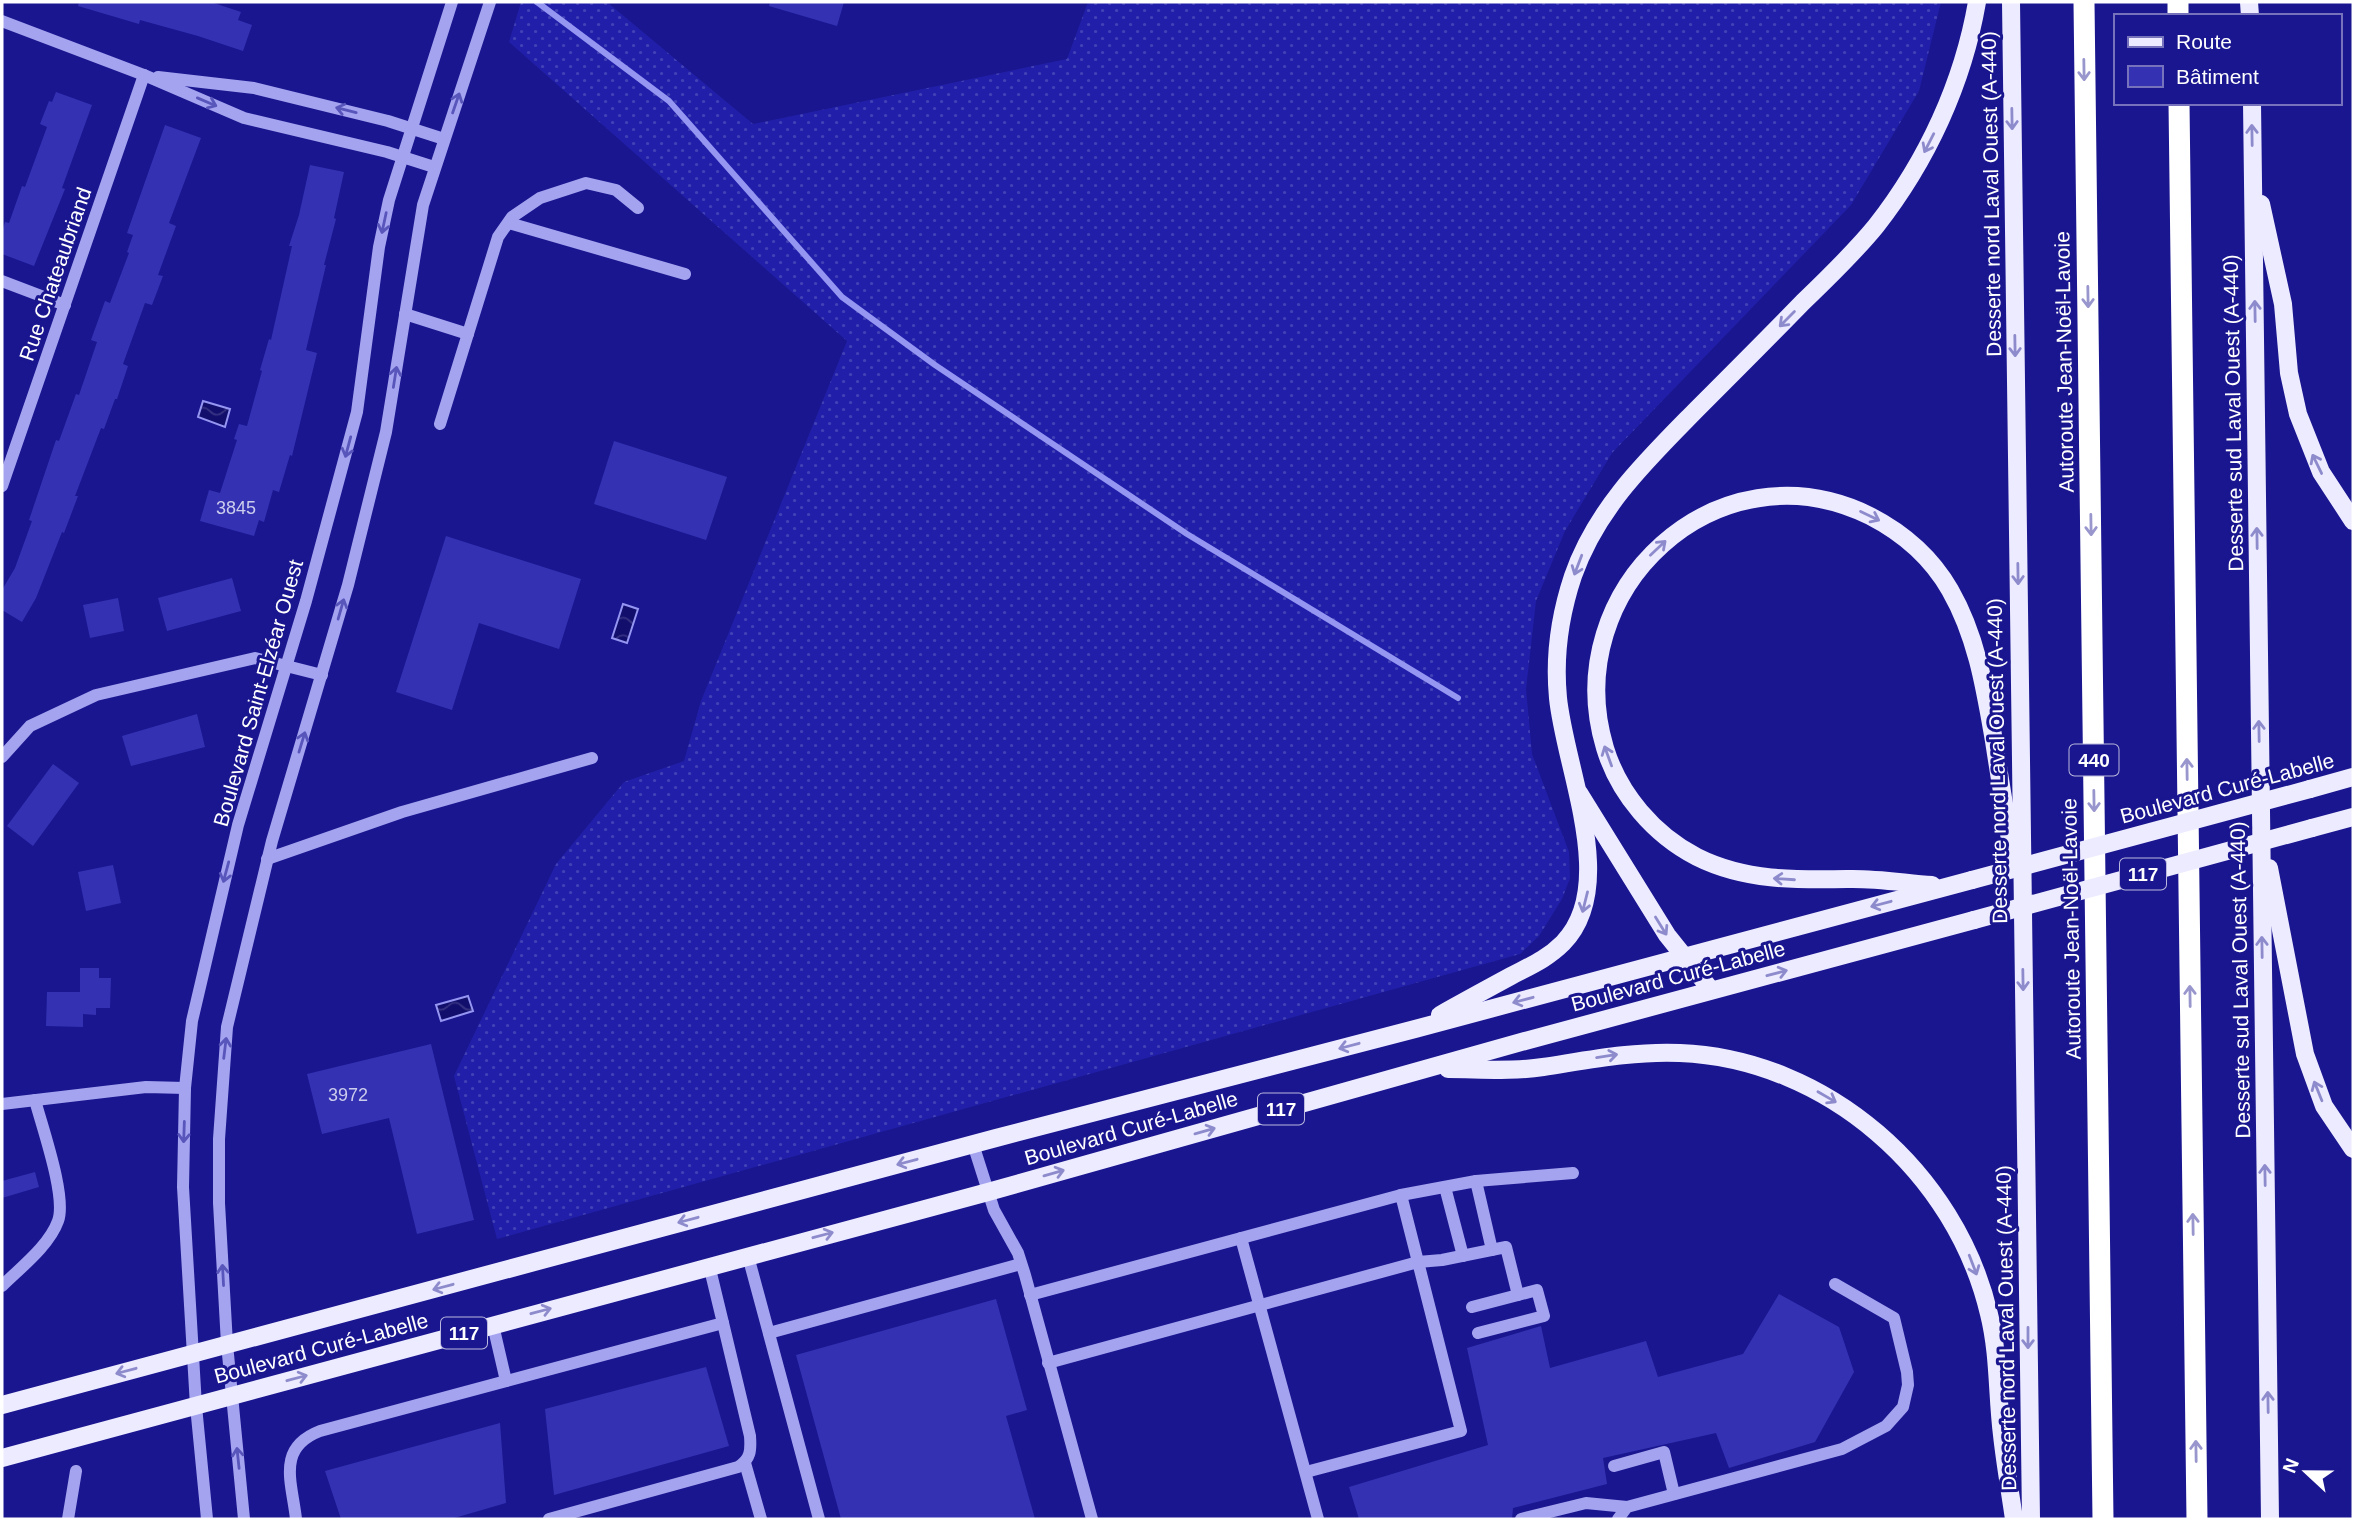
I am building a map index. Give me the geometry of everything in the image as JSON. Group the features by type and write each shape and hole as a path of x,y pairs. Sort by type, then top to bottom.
{"highway":[{"name":"Autoroute Jean-Noël-Lavoie","path":"2084,2 2103,1519"},
{"path":"2179,105 2197,1519"}],"main road":[{"path":"1415,1029 1531,967 1553,953 1570,936 1582,914 1589,878 1577,789 1564,742 1557,665 1560,630 1567,597 1586,544 1605,510 1632,476 1842,264 1890,206 1928,146 1950,100 1972,34 1977,2"},
{"name":"Desserte nord Laval Ouest (A-440)","path":"2011,2 2031,1519"},
{"name":"Desserte sud Laval Ouest (A-440)","path":"2252,105 2270,1519"},
{"path":"2253,166 2283,304 2289,373 2298,414 2321,472 2353,522"},
{"path":"1946,887 1852,879 1789,880 1737,872 1687,851 1658,830 1640,811 1623,788 1607,754 1598,716 1596,673 1605,629 1618,600 1643,563 1667,540 1694,522 1745,502 1779,496 1812,498 1849,507 1877,519 1897,531 1929,559 1957,604 1982,673 2022,912"},
{"name":"Boulevard Curé-Labelle","path":"2,1405 2353,777"},
{"path":"1577,789 1667,935 1711,990"},
{"name":"Boulevard Curé-Labelle","path":"2,1458 709,1265 988,1192 1711,990 2348,820"},
{"path":"2260,823 2305,1054 2324,1106 2353,1149"},
{"path":"1423,1069 1540,1068 1642,1053 1701,1055 1740,1062 1795,1081 1831,1099 1869,1126 1900,1153 1939,1199 1967,1249 1981,1285 1990,1318 2001,1435 2014,1519"}],"street":[{"name":"Boulevard Saint-Elzéar Ouest","path":"206,1519 192,1354 183,1187 185,1088 195,1004 217,906 248,790 287,665 357,412 379,247 389,200 452,2"},
{"path":"244,1519 227,1344 219,1178 223,1055 231,1009 267,859 348,585 386,432 423,205 490,2"},
{"path":"2,21 144,75 244,118 434,167"},
{"path":"144,75 254,88 444,139"},
{"name":"Rue Chateaubriand","path":"2,486 144,75"},
{"path":"440,424 498,237 512,217 540,198 586,183 616,190 638,208"},
{"path":"509,223 685,274"},
{"path":"2,281 65,305"},
{"path":"405,314 468,334"},
{"path":"2,757 30,726 96,695 255,659 322,675"},
{"path":"267,859 401,812 592,758"},
{"path":"2,1104 146,1087 185,1088"},
{"path":"2,1286 51,1234 60,1212 59,1195 35,1100"},
{"path":"973,1144 1000,1224 1011,1240 1021,1264 1092,1519"},
{"path":"1030,1295 1401,1195 1476,1181 1573,1173"},
{"path":"1476,1181 1492,1250"},
{"path":"1445,1186 1463,1256"},
{"path":"1306,1472 1461,1430 1401,1195"},
{"path":"1241,1238 1318,1519"},
{"path":"1048,1363 1418,1262 1506,1247 1518,1294"},
{"path":"748,1256 819,1519"},
{"path":"769,1333 1021,1264"},
{"path":"548,1519 745,1463 750,1455 750,1436 709,1265"},
{"path":"1521,1519 1586,1503 1627,1507 1842,1449 1886,1426 1897,1416 1907,1398 1908,1385 1894,1318 1835,1284"},
{"path":"1472,1307 1537,1290 1544,1316 1478,1333"},
{"path":"296,1519 291,1459 296,1445 320,1432 723,1323"},
{"path":"493,1325 506,1381"},
{"path":"1614,1466 1664,1452 1674,1494"},
{"path":"745,1463 761,1519"},
{"path":"68,1519 76,1471"},
{"path":"1618,1519 1627,1507"}],"shaded area":[{"path":"521,2 607,2 753,124 1067,59 1088,2 1941,2 1919,91 1851,205 1612,453 1565,531 1536,601 1526,689 1532,754 1569,852 1570,878 1562,899 1539,936 1520,954 497,1239 454,1076 556,864 624,782 684,761 701,701 847,341 509,42"}],"water":[{"path":"203,401 230,409 225,427 198,417"},
{"path":"623,604 638,609 627,643 612,638"},
{"path":"468,996 473,1011 441,1021 436,1005"}],"building":[{"path":"79,2 211,2 241,12 238,20 252,25 243,51 140,20 139,24 78,6"},
{"path":"770,2 844,2 837,26 769,6"},
{"path":"56,92 92,105 62,188 65,189 34,266 2,254 2,232 5,222 9,223 22,186 25,187 47,127 40,124 49,101 52,102"},
{"path":"165,125 201,138 169,223 176,226 158,275 163,276 152,305 145,303 123,364 128,366 117,399 104,429 101,428 64,533 62,532 36,598 22,622 2,610 2,590 15,568 32,521 29,520 56,440 59,441 76,394 79,395 97,342 91,340 105,301 110,303 129,253 127,252 133,235 127,233"},
{"path":"310,165 344,172 306,350 317,353 292,456 290,455 279,492 273,490 264,522 259,520 254,536 200,521 209,490 220,493 237,440 234,439 239,424 247,426 262,371 260,370 269,339 271,340 292,246 289,246"},
{"path":"614,441 727,477 706,540 594,504"},
{"path":"446,536 581,579 559,649 479,623 452,710 396,692"},
{"path":"232,578 241,611 167,631 158,598"},
{"path":"118,598 124,631 90,638 83,605"},
{"path":"197,714 205,747 131,766 122,736"},
{"path":"53,764 79,783 33,846 7,826"},
{"path":"113,865 121,903 86,911 78,872"},
{"path":"80,968 99,968 99,978 111,978 110,1008 96,1008 96,1015 83,1014 83,1027 46,1026 47,992 80,992"},
{"path":"431,1044 474,1220 417,1234 389,1118 322,1134 307,1074"},
{"path":"35,1172 39,1187 2,1198 2,1181"},
{"path":"1779,1294 1839,1327 1854,1372 1815,1442 1729,1468 1716,1433 1603,1458 1607,1484 1513,1508 1512,1519 1359,1519 1349,1487 1488,1445 1467,1348 1541,1326 1550,1368 1646,1341 1658,1377 1743,1354"},
{"path":"996,1299 1027,1410 1006,1416 1035,1519 841,1519 796,1355"},
{"path":"706,1367 729,1446 554,1495 545,1409"},
{"path":"500,1423 506,1503 451,1519 341,1519 325,1471"}],"waterway":[{"path":"537,2 669,101 842,297 935,365 1187,534 1458,698"}]}
